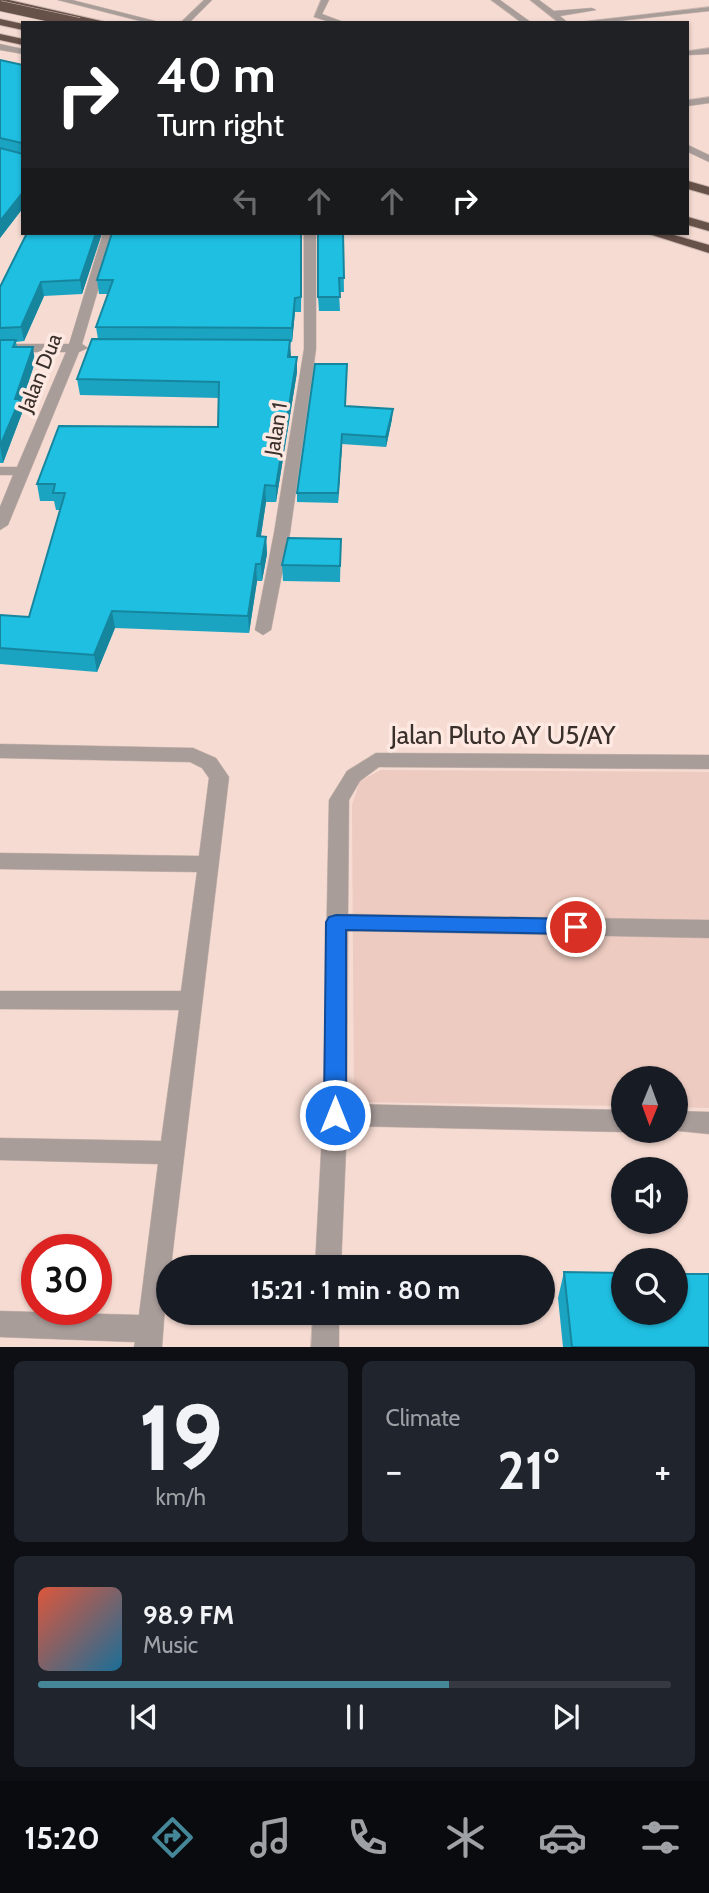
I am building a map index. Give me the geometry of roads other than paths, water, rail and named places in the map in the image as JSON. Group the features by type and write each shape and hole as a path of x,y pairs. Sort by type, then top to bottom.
{"highway":[{"path":"0,1 95,21"},
{"path":"0,7 69,21"},
{"path":"0,25 21,29"},
{"path":"0,37 21,42"},
{"path":"689,186 709,191"},
{"path":"689,191 709,197"},
{"path":"689,214 709,220"},
{"path":"689,221 709,227"},
{"path":"689,232 709,238"},
{"path":"660,235 709,249"}],"street":[{"path":"62,0 151,21"},
{"path":"92,6 99,0"},
{"path":"186,21 208,0"},
{"path":"324,0 317,15 336,21"},
{"path":"495,0 525,21"},
{"path":"534,0 562,21"},
{"path":"643,6 668,3 684,11"},
{"path":"553,14 604,9"},
{"path":"593,21 709,9"},
{"path":"0,47 21,52"},
{"path":"689,53 709,51"},
{"path":"689,103 709,100"},
{"path":"689,149 709,160"},
{"path":"689,163 709,160"},
{"name":"Jalan Dua","path":"0,525 74,348 108,235"},
{"name":"Jalan 1","path":"263,629 282,533 303,349 310,235"},
{"path":"0,348 102,348"},
{"path":"0,471 23,471"},
{"path":"0,751 193,755 209,762 219,777 149,1338 0,1324"},
{"name":"Jalan Pluto AY U5/AY","path":"329,1255 335,1115 339,800 345,783 354,773 376,760 709,762"},
{"path":"0,861 208,864"},
{"path":"336,922 709,929"},
{"path":"0,1000 191,1002"},
{"path":"335,1115 611,1121"},
{"path":"688,1122 709,1123"},
{"path":"0,1149 172,1153"},
{"path":"325,1347 326,1325"}]}
